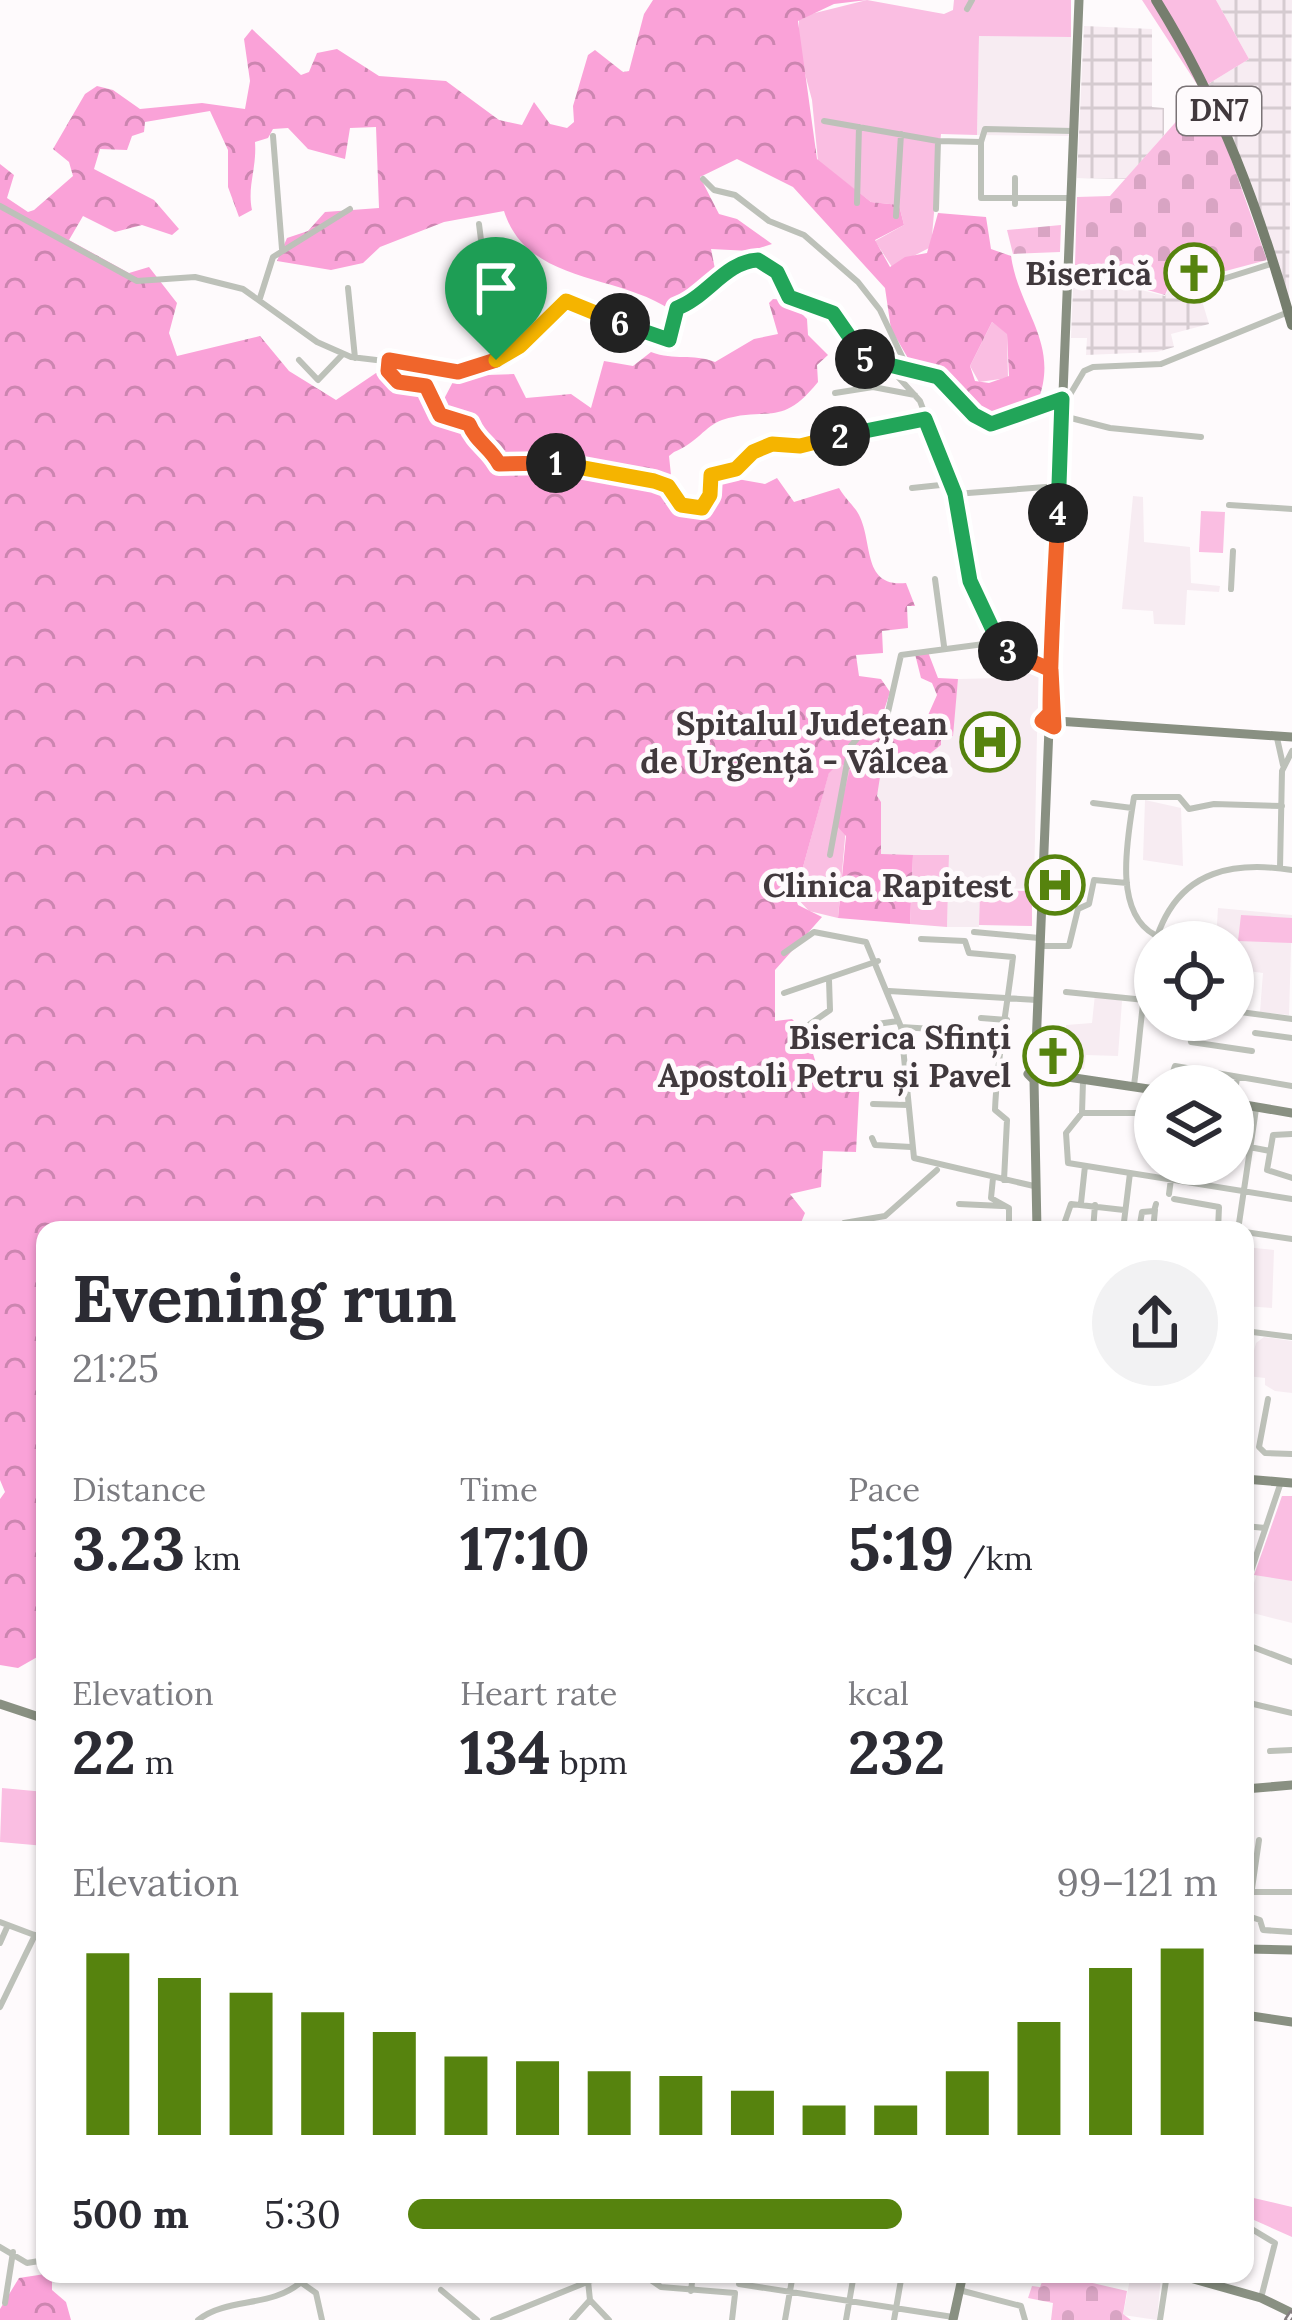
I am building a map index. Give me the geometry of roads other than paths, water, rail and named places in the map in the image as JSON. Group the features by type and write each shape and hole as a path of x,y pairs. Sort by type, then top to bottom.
{"highway":[{"name":"DN7","path":"1156,0 1234,146 1291,316"}],"main road":[{"path":"1036,1221 1039,942 1052,721 1079,0"},
{"path":"1052,721 1286,735"},
{"path":"1036,1074 1134,1086"},
{"path":"1254,1106 1292,1113"},
{"path":"1254,1480 1286,1482"},
{"path":"0,1704 36,1716"},
{"path":"1254,1788 1292,1785"},
{"path":"1254,1949 1292,1950"},
{"path":"1254,2016 1292,2022"},
{"path":"953,2319 961,2283"},
{"path":"1221,2283 1288,2310"}],"street":[{"path":"967,9 972,0"},
{"path":"824,121 938,141 981,142"},
{"path":"857,203 859,127"},
{"path":"1071,198 1015,201 979,196 985,129 1073,131"},
{"path":"896,216 901,134"},
{"path":"273,136 282,249"},
{"path":"936,209 938,141"},
{"path":"1015,178 1015,201"},
{"path":"703,179 713,190 735,195 770,220 799,232 858,282 880,310 888,337 907,367"},
{"path":"0,206 137,281 209,279 260,298 342,355 458,372 496,360 520,346 561,303 571,300 669,340 677,308 700,299 729,272 753,260 777,272 789,297 833,313 865,359 943,380 974,415 991,424 1072,394 1084,371 1174,360 1291,316"},
{"path":"260,298 268,263 282,249 350,208"},
{"path":"479,224 496,360"},
{"path":"484,264 521,256"},
{"path":"1188,290 1274,262"},
{"path":"348,288 355,358"},
{"path":"299,359 318,380 342,355"},
{"path":"389,360 393,379 426,386 440,415 469,424 475,440 491,449 499,464 538,460 618,471 668,486 681,505 702,508 708,500 711,475 736,469 753,452 772,444 800,446 925,419"},
{"path":"890,368 918,396 955,494 968,573 998,642 1004,650 1051,670"},
{"path":"835,393 873,387 918,396"},
{"path":"1062,416 1110,428 1201,437"},
{"path":"912,488 950,484"},
{"path":"955,494 1059,486"},
{"path":"1229,506 1292,509"},
{"path":"1232,550 1232,589"},
{"path":"934,578 944,646"},
{"path":"830,855 852,742 886,721 902,653 998,642"},
{"path":"1280,868 1281,745 1286,735"},
{"path":"1282,771 1292,751"},
{"path":"1140,921 1127,883 1136,795 1181,798 1189,809 1214,804 1282,806"},
{"path":"1094,803 1132,808"},
{"path":"1281,824 1292,825"},
{"path":"1162,921 1170,903 1202,877 1235,868 1292,870"},
{"path":"974,932 1069,946 1070,926 1078,909 1090,904 1094,880 1127,883"},
{"path":"784,953 807,934 839,932 862,938 878,961 900,1024 911,1148 918,1161 1034,1186"},
{"path":"921,939 965,941 969,953 1012,956 995,1110 1006,1120 1004,1180"},
{"path":"784,993 878,961"},
{"path":"810,1024 830,1010 829,980"},
{"path":"889,991 986,1001 1037,1000"},
{"path":"1066,992 1134,998"},
{"path":"1254,1014 1292,1019"},
{"path":"981,1018 1007,1020"},
{"path":"878,1024 933,1029"},
{"path":"1255,1033 1292,1038"},
{"path":"1191,1041 1252,1051"},
{"path":"955,1072 997,1073"},
{"path":"1083,1078 1082,1113 1066,1133 1065,1158 1134,1174"},
{"path":"1254,1080 1292,1086"},
{"path":"872,1104 908,1105"},
{"path":"1254,1128 1257,1107"},
{"path":"1082,1113 1134,1113"},
{"path":"1292,1134 1275,1132 1268,1173 1292,1178"},
{"path":"872,1138 875,1145 911,1148"},
{"path":"1254,1148 1270,1151"},
{"path":"1081,1203 1085,1166"},
{"path":"851,1221 885,1216 906,1192 940,1168"},
{"path":"1123,1221 1130,1173"},
{"path":"993,1178 992,1200 1005,1205"},
{"path":"1171,1185 1172,1197 1219,1207 1218,1221"},
{"path":"1208,1185 1292,1199"},
{"path":"1242,1221 1245,1185"},
{"path":"1065,1221 1069,1206 1081,1203 1124,1210"},
{"path":"959,1204 1005,1205"},
{"path":"1005,1205 1008,1221"},
{"path":"1094,1221 1095,1205"},
{"path":"1140,1221 1142,1211 1155,1206 1154,1221"},
{"path":"1254,1233 1292,1239"},
{"path":"1254,1332 1292,1337"},
{"path":"1268,1399 1259,1447 1265,1453 1292,1454"},
{"path":"1254,1562 1286,1482"},
{"path":"1254,1527 1265,1528"},
{"path":"1254,1647 1292,1662"},
{"path":"1254,1704 1292,1713"},
{"path":"1270,1751 1292,1750"},
{"path":"1254,1870 1258,1840"},
{"path":"1254,1892 1292,1892"},
{"path":"1254,1919 1260,1921 1261,1929 1292,1932"},
{"path":"0,1943 4,1924 34,1935 0,2006"},
{"path":"1278,1950 1280,1931"},
{"path":"1254,2230 1275,2243 1261,2298"},
{"path":"0,2247 27,2263 36,2262"},
{"path":"5,2303 13,2252"},
{"path":"198,2320 300,2283"},
{"path":"303,2283 316,2293 321,2320"},
{"path":"493,2320 583,2283"},
{"path":"588,2283 590,2300 610,2320"},
{"path":"653,2283 735,2293"},
{"path":"691,2291 692,2283"},
{"path":"732,2320 739,2283"},
{"path":"755,2283 953,2319"},
{"path":"785,2320 792,2283"},
{"path":"846,2320 852,2283"},
{"path":"894,2320 900,2283"},
{"path":"1160,2320 1169,2283"},
{"path":"441,2290 477,2320"},
{"path":"959,2290 1021,2306 1025,2320"},
{"path":"572,2320 590,2300"},
{"path":"1277,2319 1288,2310"}],"railway":[{"path":"1288,2320 1292,2314"}],"place":[{"name":"Biserică","path":"1194,273"},
{"name":"Spitalul Județean de Urgență - Vâlcea","path":"990,742"},
{"name":"Clinica Rapitest","path":"1055,885"},
{"name":"Biserica Sfinți Apostoli Petru și Pavel","path":"1053,1056"}]}
